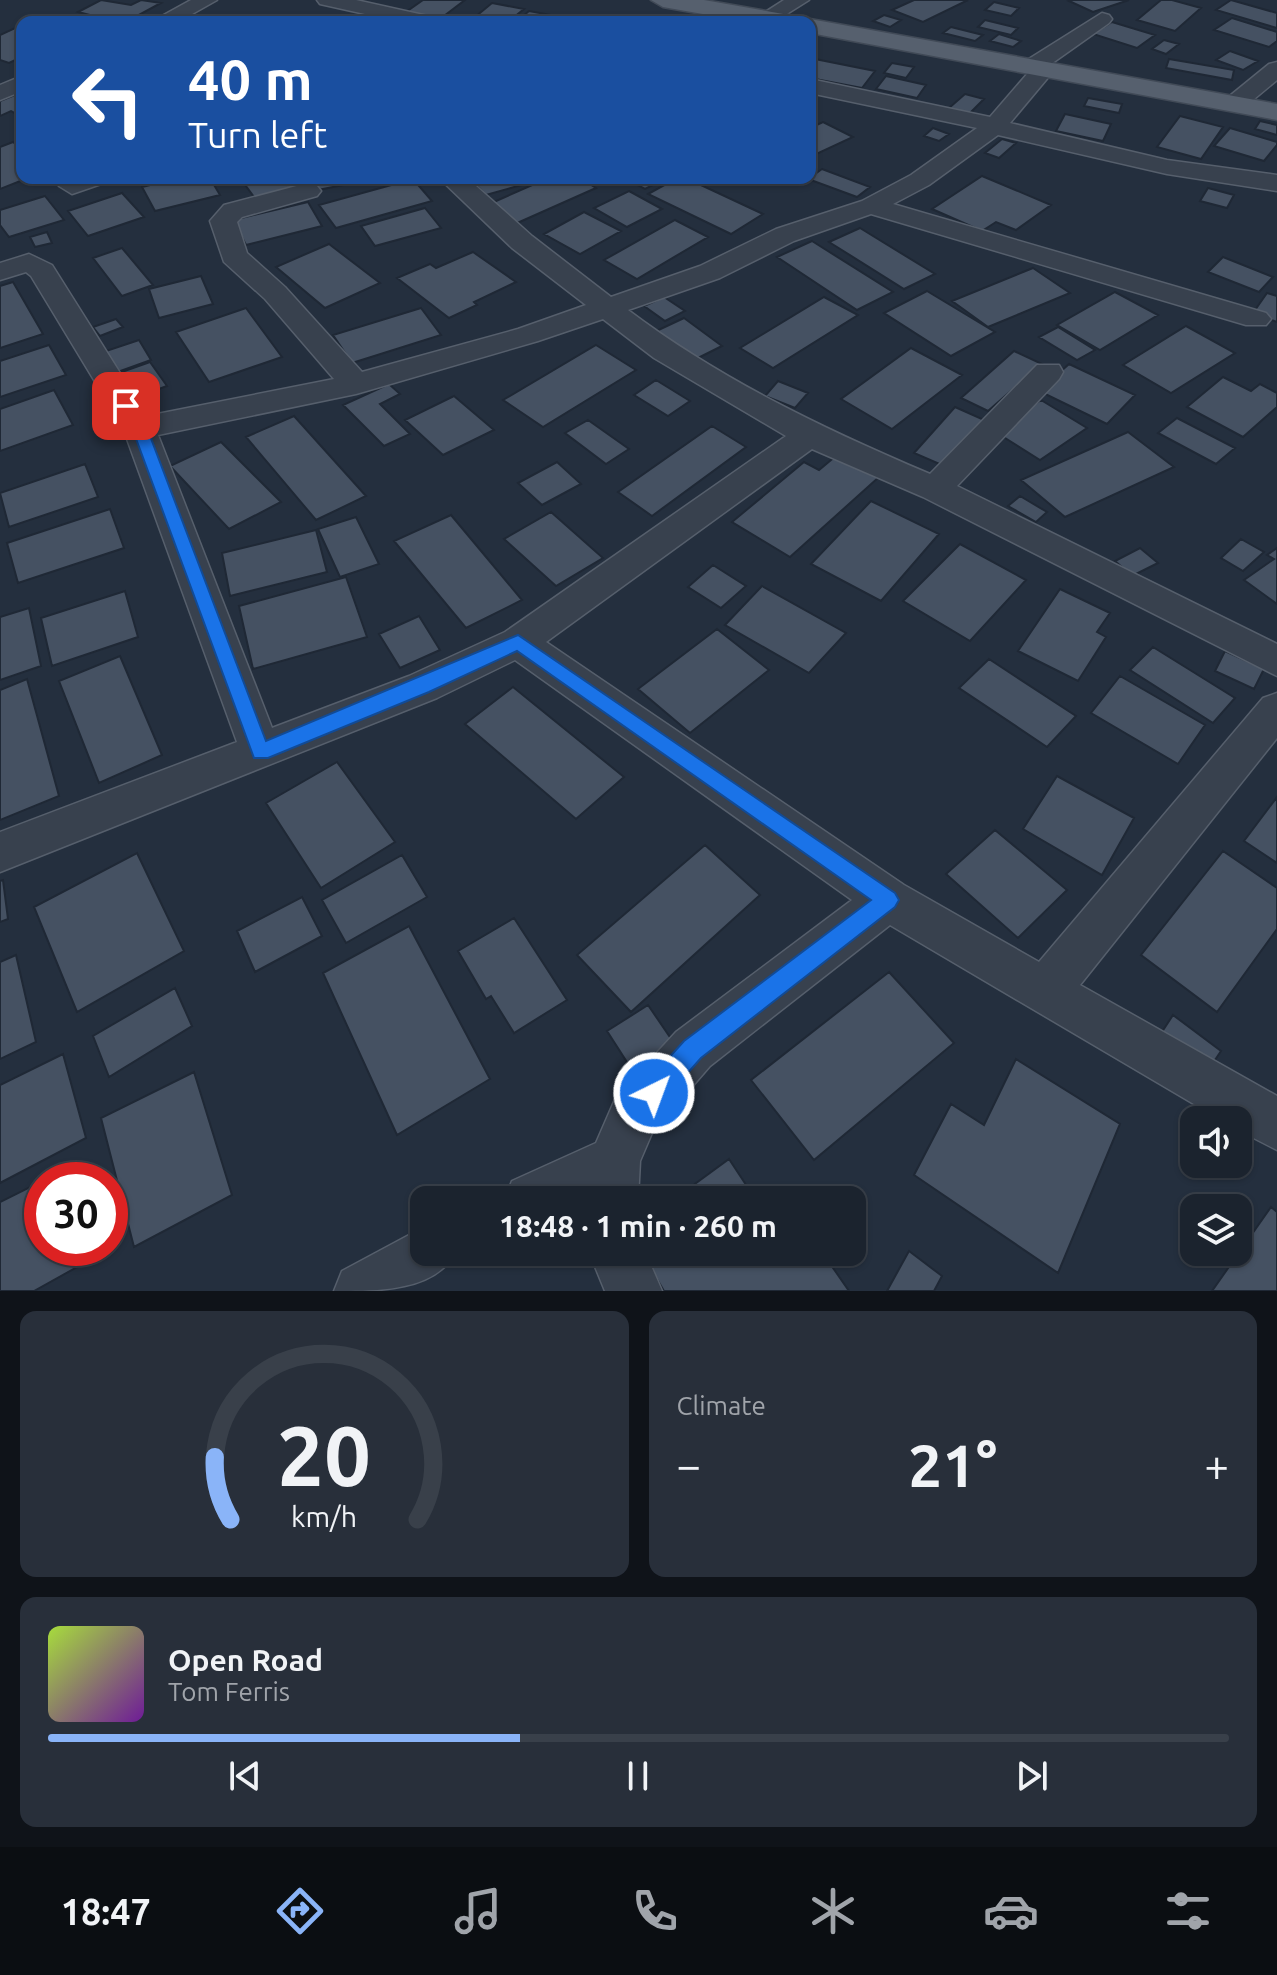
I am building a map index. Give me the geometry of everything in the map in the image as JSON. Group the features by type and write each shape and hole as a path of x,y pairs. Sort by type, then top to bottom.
{"main road":[{"path":"663,0 719,16"},
{"path":"816,27 1277,112"}],"street":[{"path":"174,16 207,0"},
{"path":"327,0 377,16"},
{"path":"387,16 417,0"},
{"path":"782,16 799,0"},
{"path":"139,428 356,384 528,335 710,272 785,235 871,206 920,180 994,127 1038,68 1102,19"},
{"path":"1234,104 1277,69"},
{"path":"816,87 977,120 994,127 1167,167 1277,183"},
{"path":"459,184 522,242 665,352 809,435 935,489 1277,661"},
{"path":"308,191 233,211 223,221 228,243 234,256 275,293 356,384"},
{"path":"871,206 994,244 1166,288 1256,319"},
{"path":"0,272 29,262 42,271 139,428 261,752"},
{"path":"935,489 1048,372"},
{"path":"0,852 423,687 518,642 809,435"},
{"path":"518,642 888,900 1277,1124"},
{"path":"1047,989 1277,709"},
{"path":"588,1186 613,1180 634,1115 693,1049 888,900"},
{"path":"362,1291 410,1263"},
{"path":"622,1266 634,1291"}],"building":[{"path":"101,0 131,5 141,0 161,3 137,16 94,16 78,12"},
{"path":"423,0 465,0 444,16 406,12"},
{"path":"914,0 968,0 923,22 892,10"},
{"path":"1129,0 1093,12 1069,1"},
{"path":"1161,0 1201,8 1175,31 1137,20"},
{"path":"1231,0 1277,13 1277,28 1216,10"},
{"path":"994,2 1019,8 1011,16 985,10"},
{"path":"492,3 524,9 515,16 476,16"},
{"path":"529,11 556,16 523,16"},
{"path":"884,15 901,20 890,27 873,21"},
{"path":"1232,18 1277,32 1277,41 1269,47 1214,30"},
{"path":"985,20 1018,28 1011,35 978,27"},
{"path":"1112,22 1155,35 1137,48 1093,34"},
{"path":"951,27 983,35 975,41 943,33"},
{"path":"16,28 16,60 9,63 0,60 0,35"},
{"path":"999,34 1021,41 1013,47 990,41"},
{"path":"1164,40 1179,44 1166,54 1152,49"},
{"path":"1230,51 1258,61 1243,70 1216,60"},
{"path":"816,59 875,71 862,88 816,79"},
{"path":"1169,59 1234,70 1232,80 1166,68"},
{"path":"892,63 914,67 906,78 884,73"},
{"path":"886,76 926,85 917,98 876,89"},
{"path":"16,94 16,114 11,111 0,116 0,101"},
{"path":"965,94 984,99 969,114 949,108"},
{"path":"1088,98 1122,104 1119,113 1084,106"},
{"path":"1065,114 1111,124 1103,141 1056,131"},
{"path":"1180,116 1223,127 1201,159 1157,147"},
{"path":"1260,121 1277,125 1277,135 1255,129"},
{"path":"823,122 853,137 816,154 816,125"},
{"path":"933,128 949,134 939,141 924,136"},
{"path":"1230,128 1277,142 1277,145 1264,161 1214,146"},
{"path":"1002,139 1016,143 999,158 985,153"},
{"path":"13,142 16,144 16,183 0,189 0,147"},
{"path":"822,169 870,187 857,197 816,182 816,173"},
{"path":"982,176 1051,205 1016,230 996,222 982,231 932,209"},
{"path":"154,184 214,184 220,195 155,211 142,187"},
{"path":"244,184 297,184 301,189 257,201"},
{"path":"316,184 348,184 318,190"},
{"path":"395,184 417,184 432,201 336,228 319,205"},
{"path":"475,184 525,184 486,195"},
{"path":"534,184 590,184 596,188 515,224 487,205"},
{"path":"635,184 655,184 645,189"},
{"path":"666,184 699,184 763,214 731,234 648,194"},
{"path":"1208,188 1234,195 1227,208 1200,201"},
{"path":"629,191 662,209 627,227 594,208"},
{"path":"122,193 144,217 88,236 68,211"},
{"path":"45,196 64,220 9,237 0,225 0,210"},
{"path":"308,202 322,226 246,245 233,220"},
{"path":"425,208 441,228 375,246 361,226"},
{"path":"584,212 621,231 580,254 544,234"},
{"path":"675,220 708,237 637,279 604,260"},
{"path":"860,228 935,274 904,289 829,242"},
{"path":"47,232 52,243 35,247 30,237"},
{"path":"812,241 893,292 857,310 777,257"},
{"path":"329,244 380,283 325,308 276,267"},
{"path":"122,248 153,285 122,296 93,258"},
{"path":"473,252 516,282 449,318 397,278 430,264 436,268"},
{"path":"1223,257 1273,277 1259,292 1208,272"},
{"path":"1033,268 1070,293 988,327 952,301"},
{"path":"201,276 213,304 159,318 149,289"},
{"path":"13,282 43,334 0,348 0,286"},
{"path":"927,291 995,332 951,356 884,313"},
{"path":"1115,292 1158,315 1100,350 1057,325"},
{"path":"1267,293 1277,296 1277,322 1253,313"},
{"path":"664,297 685,311 665,321 644,306"},
{"path":"824,297 858,315 773,368 740,348"},
{"path":"246,308 282,357 209,382 176,332"},
{"path":"421,308 441,335 352,363 333,335"},
{"path":"684,318 722,346 690,362 652,333"},
{"path":"116,319 123,327 100,336 93,327"},
{"path":"1186,326 1235,353 1171,393 1123,365"},
{"path":"1058,327 1095,350 1077,360 1039,337"},
{"path":"139,340 151,360 115,373 103,352"},
{"path":"49,345 66,375 0,397 0,361"},
{"path":"596,345 636,370 543,427 503,400"},
{"path":"911,348 962,375 892,429 841,399"},
{"path":"1014,351 1042,364 988,411 961,398"},
{"path":"150,362 167,386 132,399 116,374"},
{"path":"1069,364 1135,395 1107,424 1039,391"},
{"path":"1223,377 1251,391 1260,384 1277,393 1277,407 1243,437 1187,407"},
{"path":"656,380 690,401 668,416 634,395"},
{"path":"778,381 808,393 795,408 765,396"},
{"path":"389,384 400,394 380,404 410,434 384,446 343,405"},
{"path":"54,390 73,425 0,451 0,409"},
{"path":"454,396 494,430 443,455 405,420"},
{"path":"1041,400 1087,428 1040,460 994,431"},
{"path":"955,407 991,423 951,469 914,453"},
{"path":"294,416 366,496 316,520 246,437"},
{"path":"1177,418 1235,448 1216,464 1158,433"},
{"path":"588,420 629,449 606,464 565,433"},
{"path":"712,426 746,447 652,516 618,492"},
{"path":"1128,432 1174,467 1065,517 1021,480"},
{"path":"221,442 281,502 229,529 170,466"},
{"path":"837,455 879,477 790,557 732,522 804,462 819,470"},
{"path":"557,462 581,484 542,505 518,483"},
{"path":"85,464 98,497 9,527 0,493"},
{"path":"1020,496 1047,512 1036,522 1008,506"},
{"path":"871,501 939,534 881,601 811,564"},
{"path":"110,509 124,548 18,583 7,543"},
{"path":"551,512 603,558 556,586 504,539"},
{"path":"451,515 522,600 466,628 394,541"},
{"path":"356,517 379,564 340,577 318,529"},
{"path":"316,530 327,572 230,596 222,553"},
{"path":"1241,539 1264,552 1243,571 1221,558"},
{"path":"960,544 1026,580 970,641 903,601"},
{"path":"1140,548 1158,563 1132,576 1115,561"},
{"path":"1277,548 1277,604 1244,580 1274,559 1267,555"},
{"path":"713,565 746,586 721,608 688,587"},
{"path":"346,577 367,637 253,669 239,606"},
{"path":"762,586 846,633 809,673 725,625"},
{"path":"1060,589 1110,613 1097,632 1106,637 1078,681 1018,651"},
{"path":"125,591 138,637 52,666 41,618"},
{"path":"29,608 41,666 0,680 0,617"},
{"path":"419,616 440,650 400,668 379,634"},
{"path":"717,629 769,670 690,733 638,689"},
{"path":"1153,647 1235,698 1213,723 1130,670"},
{"path":"1225,651 1264,669 1254,689 1215,671"},
{"path":"120,656 162,755 99,783 59,681"},
{"path":"989,659 1076,716 1047,747 959,688"},
{"path":"1120,676 1205,725 1178,764 1091,713"},
{"path":"27,679 59,796 0,820 0,690"},
{"path":"513,687 624,777 576,819 465,724"},
{"path":"337,762 395,842 321,888 266,803"},
{"path":"1057,776 1134,818 1102,875 1023,829"},
{"path":"1277,797 1277,863 1244,841"},
{"path":"995,830 1067,890 1018,938 946,874"},
{"path":"705,845 760,895 631,1012 577,955"},
{"path":"1223,851 1277,888 1277,929 1217,1012 1141,955"},
{"path":"137,853 184,951 77,1012 34,907"},
{"path":"402,855 427,897 346,943 322,900"},
{"path":"3,880 8,919 0,922 0,881"},
{"path":"302,897 322,936 255,972 237,931"},
{"path":"514,918 567,1000 514,1033 491,996 486,999 458,951"},
{"path":"409,926 490,1079 397,1135 323,973"},
{"path":"16,955 36,1042 0,1059 0,962"},
{"path":"889,972 954,1043 814,1160 751,1080"},
{"path":"175,988 192,1026 109,1077 93,1036"},
{"path":"648,1005 676,1046 634,1073 607,1031"},
{"path":"1173,1015 1221,1051 1203,1078 1156,1041"},
{"path":"63,1054 86,1138 40,1162 24,1162 24,1170 0,1183 0,1085"},
{"path":"1016,1059 1120,1124 1058,1273 914,1175 951,1104 984,1125"},
{"path":"194,1072 232,1195 134,1247 128,1224 128,1162 112,1162 101,1118"},
{"path":"729,1159 747,1186 692,1186"},
{"path":"24,1190 24,1266 79,1266 34,1291 0,1291 0,1202"},
{"path":"1271,1207 1277,1212 1277,1291 1212,1291 1230,1266 1252,1266 1252,1234"},
{"path":"909,1251 942,1276 934,1291 887,1291"},
{"path":"649,1266 832,1266 849,1291 664,1291"}],"route":[{"path":"126,406 139,428 261,752 423,687 518,642 888,900 693,1049 654,1093"}]}
